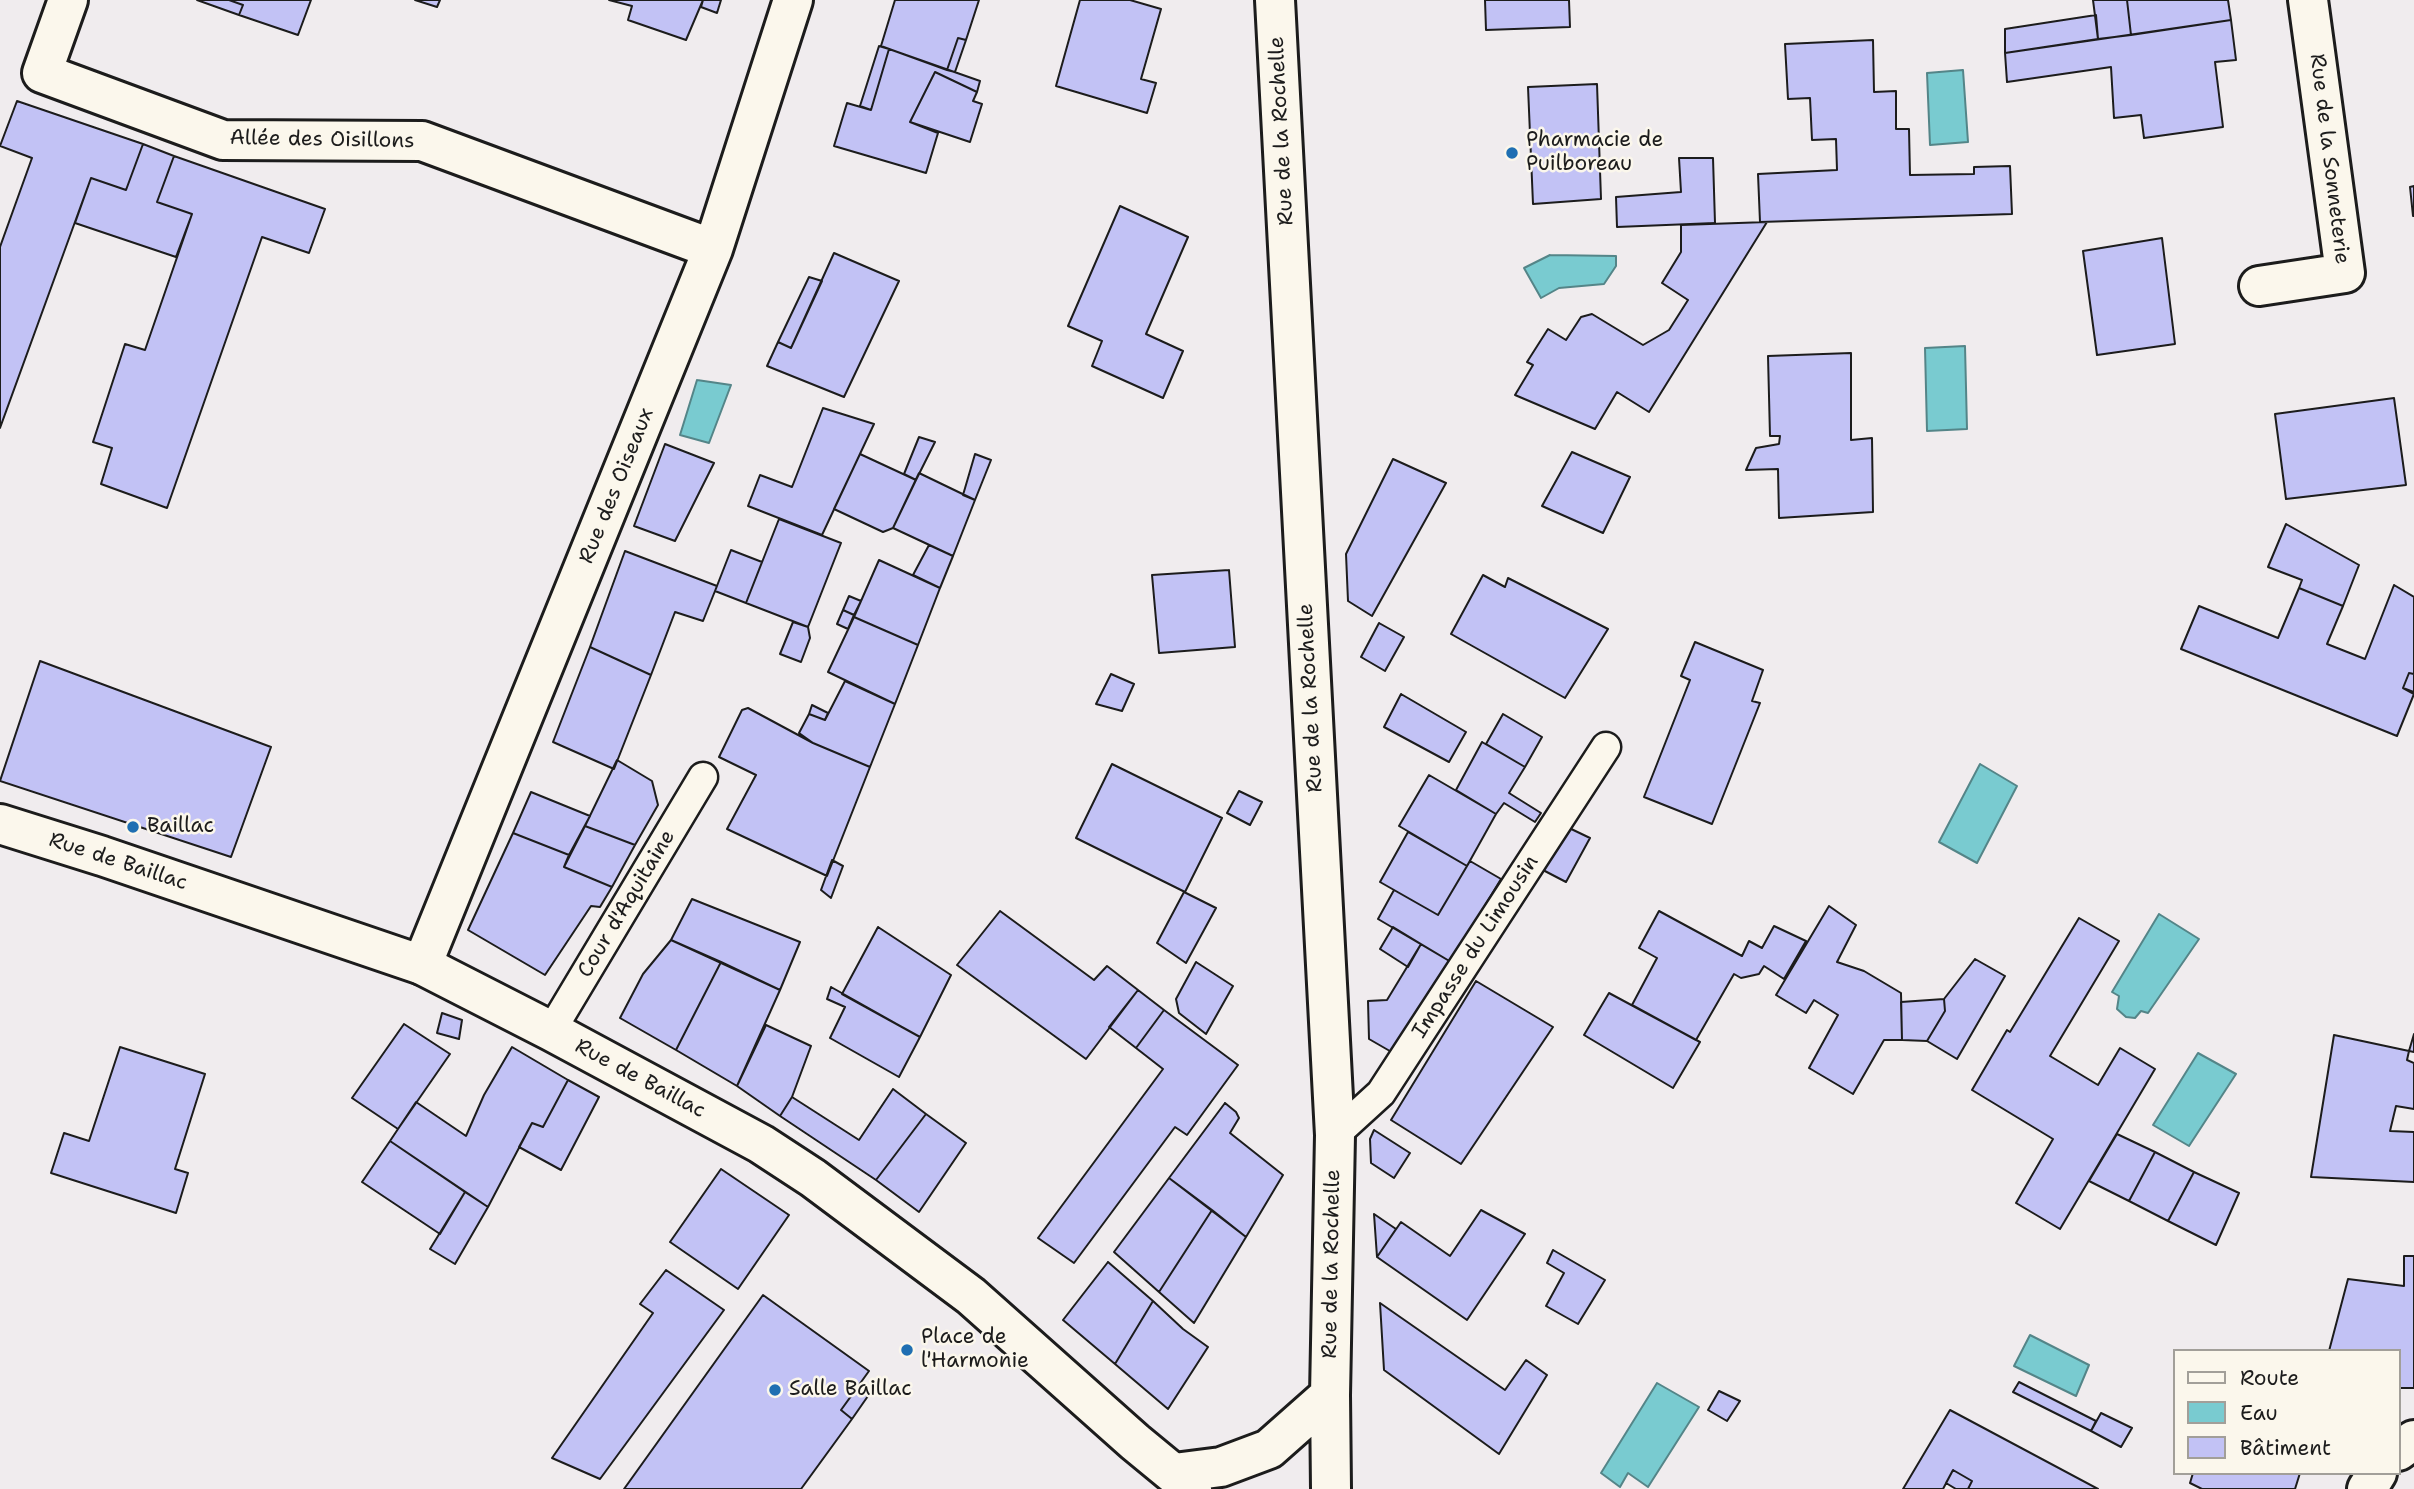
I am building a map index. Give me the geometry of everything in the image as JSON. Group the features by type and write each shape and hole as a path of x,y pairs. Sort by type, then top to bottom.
{"street":[{"name":"Allée des Oisillons","path":"68,0 42,73 223,140 422,141 713,250"},
{"name":"Rue des Oiseaux","path":"422,965 713,250 793,0"},
{"name":"Rue de la Rochelle","path":"1275,0 1335,1135 1331,1489"},
{"name":"Rue de la Sonneterie","path":"2259,286 2345,274 2308,0"},
{"name":"Rue de Baillac","path":"0,824 422,965 761,1144 813,1178 971,1296 1135,1442 1183,1481"},
{"path":"1183,1481 1269,1449 1330,1395"}],"lane":[{"name":"Impasse du Limousin","path":"1335,1135 1381,1093 1606,747"},
{"name":"Cour d'Aquitaine","path":"551,1031 703,778"}],"water":[{"path":"1963,70 1968,142 1930,145 1927,73"},
{"path":"1550,255 1616,256 1616,266 1604,284 1559,288 1541,298 1524,268"},
{"path":"1965,346 1967,429 1927,431 1925,348"},
{"path":"697,380 731,385 709,443 680,435"},
{"path":"1980,764 2017,786 1977,863 1939,842"},
{"path":"2159,914 2199,939 2148,1013 2141,1011 2135,1018 2126,1017 2117,1009 2119,996 2112,992"},
{"path":"2198,1053 2236,1074 2189,1146 2153,1125"},
{"path":"2030,1335 2089,1365 2076,1396 2014,1366"},
{"path":"1657,1383 1699,1407 1648,1487 1628,1473 1620,1487 1601,1473"}],"building":[{"path":"197,0 229,0 243,5 239,15"},
{"path":"229,0 311,0 298,35 239,15 243,5"},
{"path":"415,0 440,0 437,7"},
{"path":"609,0 703,0 686,40 628,20 632,6"},
{"path":"703,0 721,0 717,13 701,7"},
{"path":"895,0 979,0 966,40 958,38 947,70 881,46"},
{"path":"1080,0 1130,0 1161,9 1141,79 1156,83 1147,113 1056,86"},
{"path":"1485,0 1569,0 1570,27 1486,30"},
{"path":"2093,0 2127,0 2131,35 2098,39"},
{"path":"2127,0 2228,0 2231,20 2131,35"},
{"path":"2096,15 2098,39 2005,53 2005,29"},
{"path":"2231,20 2236,60 2215,62 2223,127 2144,138 2141,115 2114,118 2111,67 2007,82 2005,53"},
{"path":"958,38 966,40 955,72 947,70"},
{"path":"1873,40 1874,92 1896,91 1896,129 1909,129 1910,175 1974,174 1974,167 2010,166 2012,214 1760,222 1758,174 1837,170 1836,139 1812,140 1810,98 1788,99 1785,44"},
{"path":"879,46 889,49 871,110 860,106"},
{"path":"889,49 980,81 977,92 935,72 910,122 938,133 926,173 834,146 847,103 871,110"},
{"path":"935,72 977,92 973,101 982,104 970,142 910,122"},
{"path":"1597,84 1601,199 1533,204 1528,87"},
{"path":"17,101 143,144 126,190 91,178 0,428 0,247 32,158 0,146"},
{"path":"143,144 174,156 157,202 192,214 176,257 75,223 91,178 126,190"},
{"path":"174,156 325,209 309,253 262,237 167,508 101,484 112,448 93,442 125,344 145,350 192,214 157,202"},
{"path":"1679,158 1713,158 1715,223 1617,227 1616,197 1681,192"},
{"path":"2414,186 2414,216 2413,216 2410,187"},
{"path":"1120,206 1188,237 1146,334 1183,351 1163,398 1092,366 1102,341 1068,326"},
{"path":"1767,222 1649,412 1617,392 1595,429 1515,395 1533,365 1527,362 1548,329 1566,340 1581,317 1592,314 1643,345 1669,330 1688,300 1662,283 1681,252 1681,225"},
{"path":"2162,238 2175,344 2097,355 2083,251"},
{"path":"834,253 899,281 844,397 767,366 778,342 791,348"},
{"path":"809,277 822,281 791,348 778,342"},
{"path":"1851,353 1851,440 1872,438 1873,512 1779,518 1778,469 1746,470 1756,448 1779,444 1780,436 1770,436 1768,356"},
{"path":"2394,398 2406,485 2286,499 2275,414"},
{"path":"823,408 874,424 822,535 748,506 760,475 792,487"},
{"path":"919,437 935,442 916,480 904,474"},
{"path":"665,444 714,463 675,541 634,526"},
{"path":"1572,452 1630,477 1603,533 1542,506"},
{"path":"860,454 916,480 893,528 883,532 834,509"},
{"path":"975,454 991,460 975,500 963,495"},
{"path":"1393,459 1446,483 1372,616 1348,601 1346,554"},
{"path":"919,473 975,500 953,556 893,528"},
{"path":"779,519 841,543 808,627 746,603"},
{"path":"2286,524 2359,565 2343,606 2299,588 2302,580 2268,567"},
{"path":"929,545 953,556 940,588 913,575"},
{"path":"731,550 762,562 746,603 715,591"},
{"path":"625,551 717,586 703,621 675,612 651,675 590,647"},
{"path":"879,560 940,588 918,645 854,617"},
{"path":"1229,570 1235,647 1159,653 1152,575"},
{"path":"1483,575 1505,587 1508,578 1608,629 1565,698 1451,634"},
{"path":"2394,585 2414,597 2414,674 2409,673 2403,688 2414,694 2397,736 2181,649 2199,606 2278,638 2299,588 2343,606 2327,644 2365,659"},
{"path":"849,596 861,601 854,615 843,610"},
{"path":"843,610 854,615 848,629 837,624"},
{"path":"854,617 918,645 895,704 828,672"},
{"path":"793,622 808,627 810,638 801,662 780,654"},
{"path":"1379,623 1404,637 1385,671 1361,657"},
{"path":"1695,642 1763,670 1752,701 1760,703 1712,824 1644,797 1690,680 1681,676"},
{"path":"590,647 651,675 614,769 553,742"},
{"path":"40,661 271,747 231,857 0,781"},
{"path":"2409,673 2414,674 2414,692 2403,688"},
{"path":"1111,674 1134,684 1122,711 1096,704"},
{"path":"845,681 895,704 870,767 813,743 799,733 809,714 825,720"},
{"path":"1401,694 1466,732 1449,762 1384,727"},
{"path":"812,705 828,713 825,720 809,714"},
{"path":"748,708 813,743 870,767 827,876 727,829 756,775 719,757 742,710"},
{"path":"1503,714 1542,737 1525,767 1486,744"},
{"path":"1482,742 1525,767 1509,793 1541,813 1535,822 1504,803 1496,814 1456,790"},
{"path":"617,760 652,781 658,805 635,845 585,826"},
{"path":"1112,764 1222,818 1185,892 1076,838"},
{"path":"1429,775 1496,814 1467,866 1399,826"},
{"path":"1239,791 1262,802 1250,825 1227,813"},
{"path":"531,792 590,816 569,855 513,833"},
{"path":"585,826 635,845 612,887 564,867"},
{"path":"1565,826 1590,838 1566,882 1541,869"},
{"path":"1408,832 1467,866 1438,915 1380,882"},
{"path":"513,833 569,855 564,867 612,887 600,907 591,906 545,975 468,930"},
{"path":"832,860 843,866 831,898 821,890"},
{"path":"1470,861 1501,879 1451,962 1378,919 1394,890 1438,915"},
{"path":"1184,892 1216,908 1186,963 1157,943"},
{"path":"692,899 800,942 780,990 671,940"},
{"path":"1829,906 1856,925 1837,962 1864,971 1901,993 1902,1040 1884,1040 1853,1094 1809,1068 1838,1015 1814,1000 1806,1013 1776,995"},
{"path":"1000,911 1094,980 1107,966 1138,990 1086,1059 957,965"},
{"path":"1659,911 1742,956 1749,941 1762,948 1774,926 1806,941 1784,979 1764,966 1759,974 1741,978 1734,974 1696,1040 1632,1005 1657,958 1639,948"},
{"path":"2079,918 2119,941 2050,1056 2098,1085 2120,1048 2155,1069 2060,1229 2016,1203 2053,1139 1972,1090"},
{"path":"878,927 951,975 920,1037 842,994"},
{"path":"1393,927 1421,944 1408,967 1380,949"},
{"path":"671,940 721,962 676,1050 620,1018 643,974"},
{"path":"1421,944 1451,962 1395,1054 1369,1039 1368,1001 1387,1000"},
{"path":"1975,959 2005,976 1957,1059 1927,1041 1945,1011 1944,999"},
{"path":"721,962 780,990 737,1086 676,1050"},
{"path":"1196,962 1233,986 1206,1034 1179,1013 1176,999"},
{"path":"1476,981 1553,1027 1461,1164 1391,1120"},
{"path":"831,987 920,1037 899,1077 830,1038 845,1007 827,999"},
{"path":"1138,990 1164,1010 1136,1048 1109,1027"},
{"path":"1609,993 1700,1042 1673,1088 1584,1035"},
{"path":"1944,999 1945,1011 1927,1041 1902,1040 1901,1002"},
{"path":"1164,1010 1238,1065 1187,1135 1175,1127 1074,1263 1038,1238 1163,1069 1136,1048"},
{"path":"442,1013 462,1020 459,1039 437,1033"},
{"path":"404,1024 450,1054 398,1129 352,1098"},
{"path":"766,1025 811,1046 792,1097 780,1116 737,1086"},
{"path":"2414,1034 2414,1052 2409,1051"},
{"path":"2334,1035 2409,1051 2407,1060 2414,1063 2414,1109 2396,1106 2390,1131 2414,1132 2414,1182 2311,1177"},
{"path":"120,1047 205,1074 175,1169 188,1173 176,1213 51,1173 64,1133 89,1141"},
{"path":"512,1047 568,1080 543,1127 532,1123 488,1207 390,1141 416,1102 466,1136 484,1095"},
{"path":"568,1080 599,1097 561,1170 519,1147 532,1123 543,1127"},
{"path":"893,1089 926,1114 876,1180 780,1116 792,1097 859,1140"},
{"path":"1225,1103 1239,1118 1230,1133 1283,1175 1246,1237 1169,1178"},
{"path":"926,1114 966,1143 919,1212 876,1180"},
{"path":"1374,1130 1410,1153 1394,1178 1371,1163 1370,1139"},
{"path":"2117,1134 2155,1152 2129,1201 2089,1181"},
{"path":"390,1141 465,1192 440,1234 362,1182"},
{"path":"2155,1152 2194,1172 2168,1221 2129,1201"},
{"path":"721,1169 789,1215 738,1289 670,1242"},
{"path":"2194,1172 2239,1193 2216,1245 2168,1221"},
{"path":"1169,1178 1212,1210 1159,1292 1114,1252"},
{"path":"465,1192 488,1207 455,1264 430,1249"},
{"path":"1212,1210 1246,1237 1194,1323 1159,1292"},
{"path":"1481,1210 1525,1234 1467,1320 1377,1257 1401,1222 1450,1256"},
{"path":"1374,1214 1396,1229 1377,1257"},
{"path":"1553,1250 1605,1280 1578,1324 1546,1306 1564,1273 1547,1263"},
{"path":"2404,1256 2414,1256 2414,1388 2400,1388 2400,1349 2330,1349 2348,1279 2404,1286"},
{"path":"1108,1262 1153,1301 1115,1364 1063,1320"},
{"path":"666,1270 724,1310 600,1479 552,1458 653,1313 640,1304"},
{"name":"Salle Baillac","path":"763,1295 869,1371 841,1410 852,1419 801,1489 624,1489"},
{"path":"1153,1301 1183,1329 1208,1347 1168,1409 1115,1364"},
{"path":"1380,1303 1505,1390 1526,1360 1547,1375 1499,1454 1384,1370"},
{"path":"2019,1382 2096,1421 2091,1431 2013,1392"},
{"path":"857,1388 868,1396 852,1419 841,1410"},
{"path":"1719,1391 1740,1401 1727,1421 1708,1410"},
{"path":"1950,1410 2098,1489 1968,1489 1972,1481 1953,1470 1943,1489 1903,1489"},
{"path":"2101,1413 2132,1428 2121,1447 2091,1431"},
{"path":"1953,1470 1972,1481 1968,1489 1956,1489 1946,1483"},
{"path":"2192,1475 2299,1475 2295,1489 2202,1489 2190,1483"}],"place":[{"name":"Pharmacie de Puilboreau","path":"1512,153"},
{"name":"Baillac","path":"133,827"},
{"name":"Place de l'Harmonie","path":"907,1350"},
{"name":"Salle Baillac","path":"775,1390"}]}
